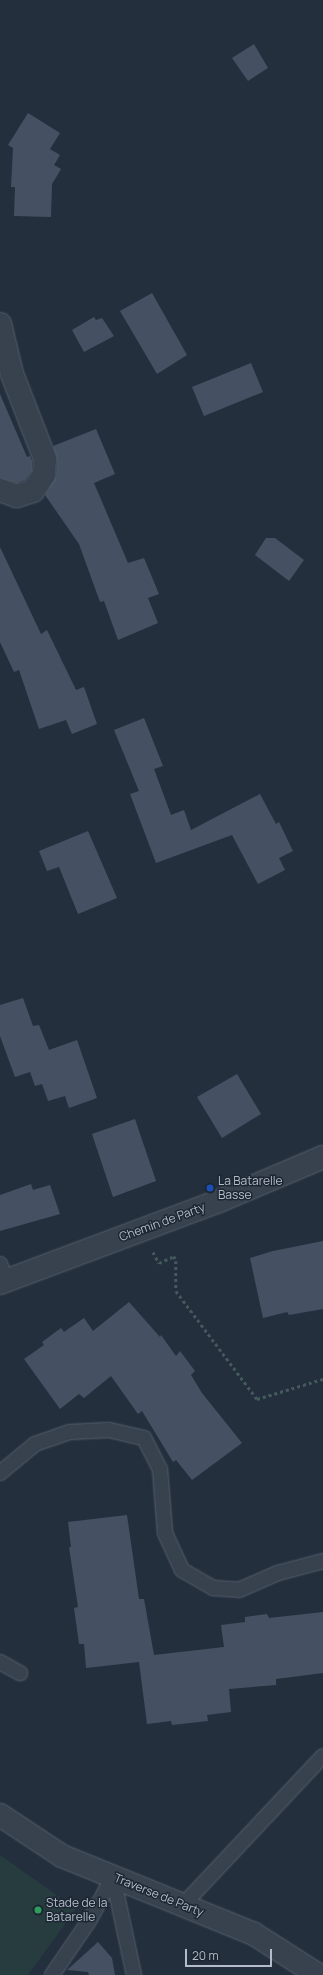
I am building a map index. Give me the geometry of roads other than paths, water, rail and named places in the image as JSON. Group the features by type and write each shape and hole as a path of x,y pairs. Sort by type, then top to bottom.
{"street":[{"path":"0,324 12,374 45,459 44,475 33,491 17,496 0,490"},
{"name":"Chemin de Party","path":"2,1276 140,1230 219,1201 323,1157"},
{"name":"Traverse de Party","path":"0,1815 62,1856 254,1934 318,1975"}],"lane":[{"path":"0,1472 36,1444 70,1432 109,1430 144,1438 160,1469 165,1533 182,1570 212,1588 240,1590 278,1573 323,1561"},
{"path":"0,1662 20,1673"},
{"path":"183,1905 323,1756"},
{"path":"52,1975 89,1921 113,1877"},
{"path":"113,1877 134,1975"}],"place":[{"name":"La Batarelle Basse","path":"210,1188"},
{"name":"Stade de la Batarelle","path":"38,1910"}]}
